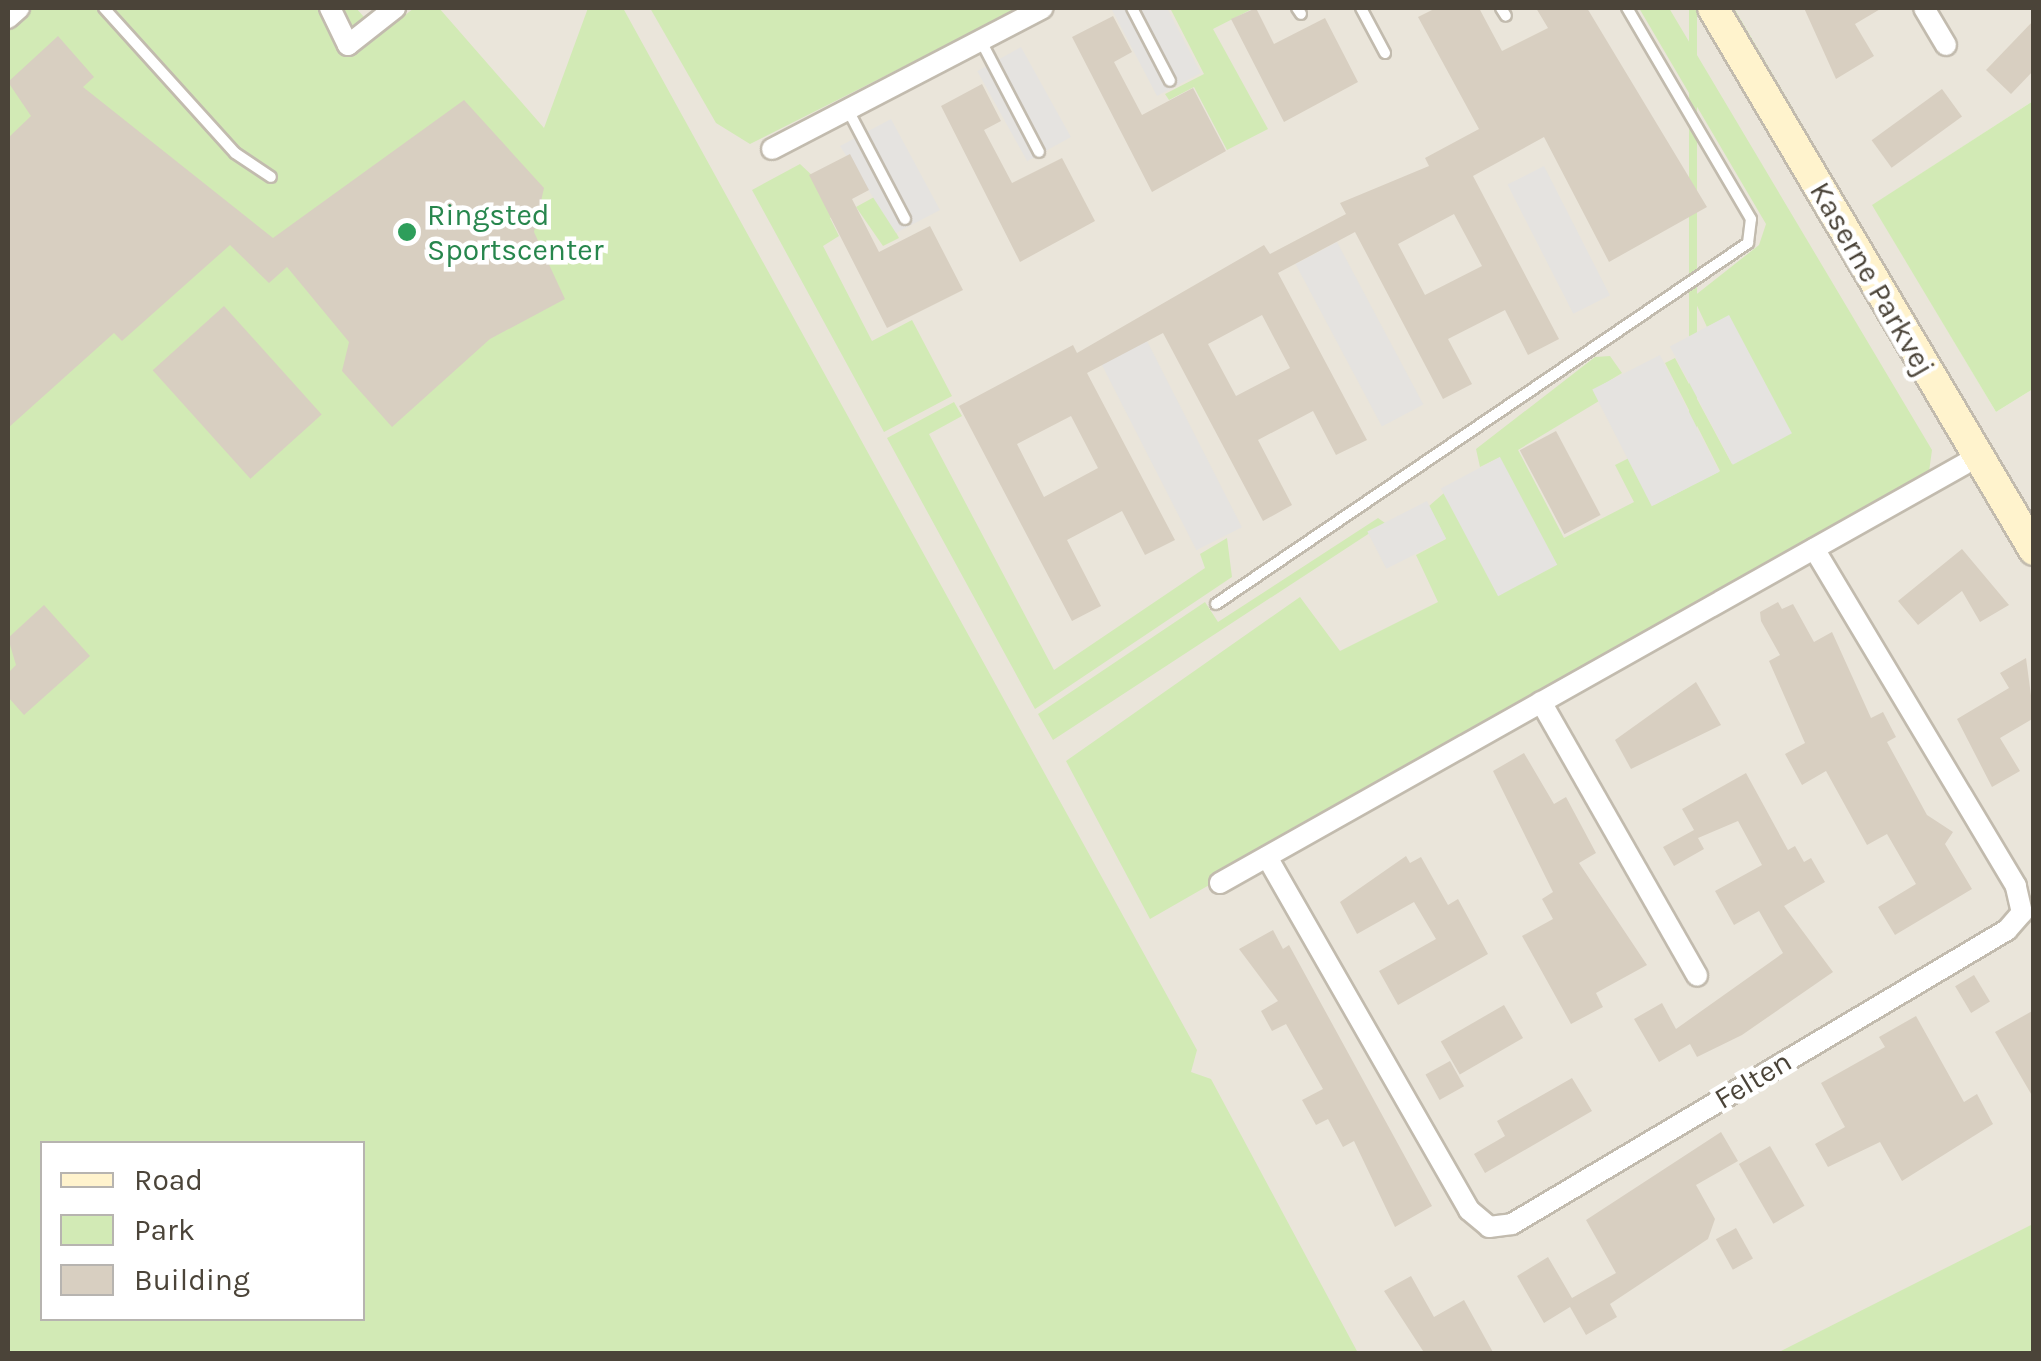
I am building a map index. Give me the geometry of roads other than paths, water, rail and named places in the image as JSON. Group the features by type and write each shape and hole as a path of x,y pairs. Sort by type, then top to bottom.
{"street":[{"path":"8,18 19,8"},
{"path":"330,8 348,46 395,8"},
{"path":"772,149 1043,8"},
{"name":"Kaserne Parkvej","path":"1713,8 2034,550"},
{"path":"1924,8 1946,45"},
{"path":"1220,883 1977,457"},
{"name":"Felten","path":"1267,857 1469,1210 1489,1228 1512,1224 2007,930 2022,913 2016,886 1814,548"},
{"path":"1541,702 1697,976"}],"lane":[{"path":"104,8 235,153 271,177"},
{"path":"1132,8 1170,81"},
{"path":"1362,8 1385,52"},
{"path":"1216,604 1748,243 1751,218 1627,8"},
{"path":"981,40 1039,152"},
{"path":"848,109 905,219"}],"place":[{"name":"Ringsted Sportscenter","path":"407,232"}]}
